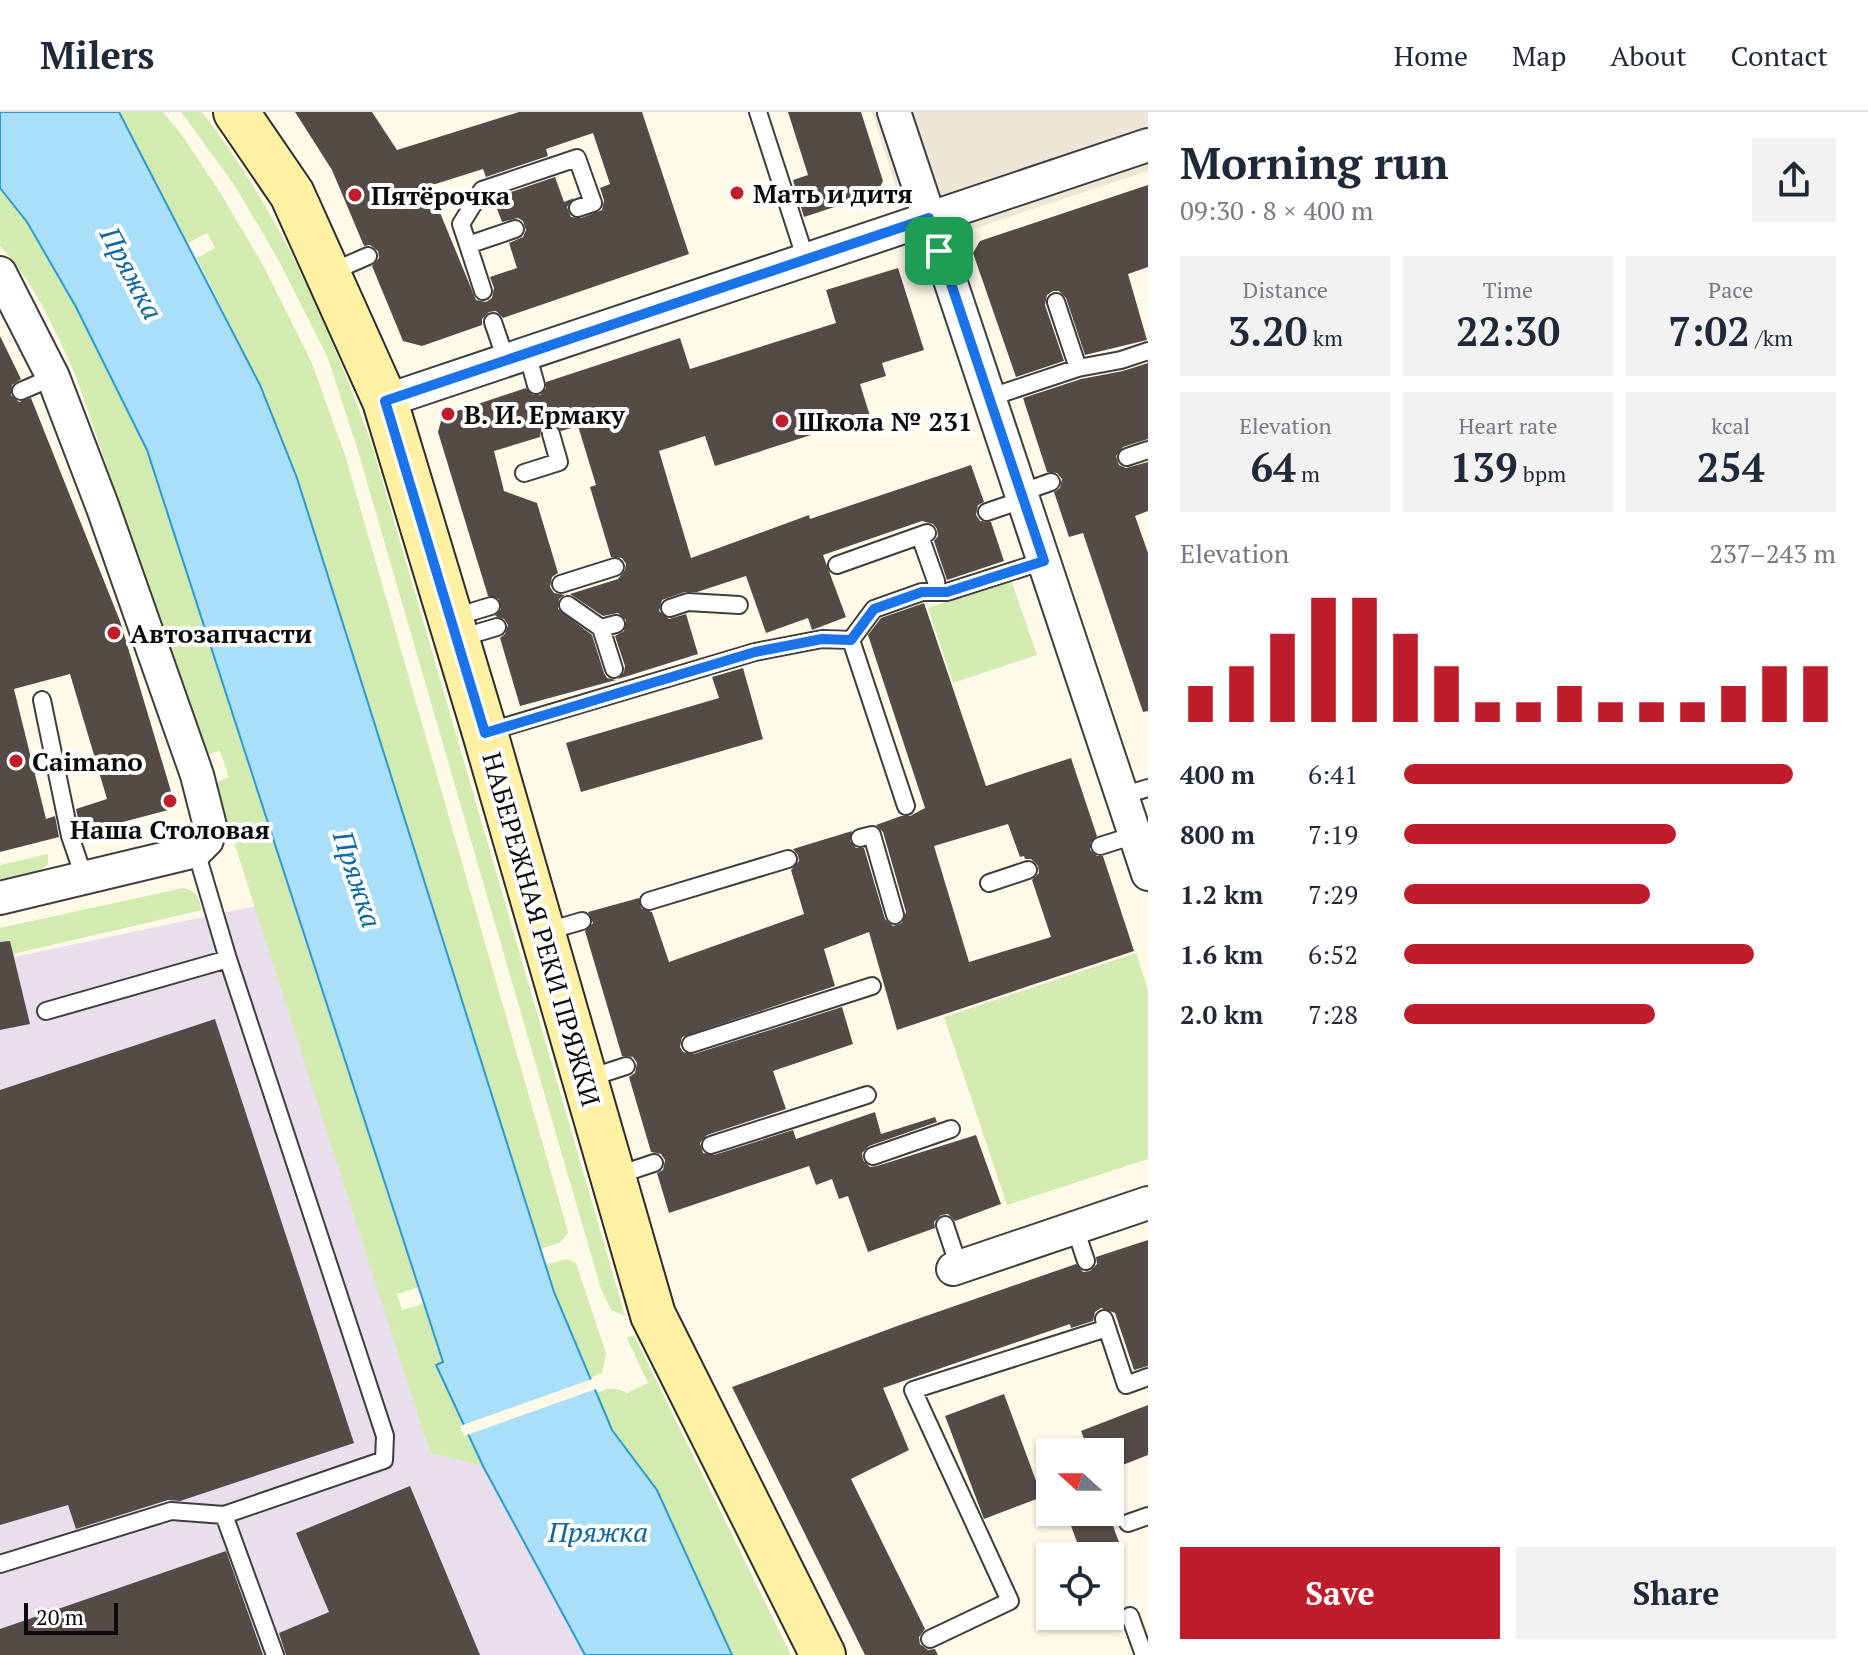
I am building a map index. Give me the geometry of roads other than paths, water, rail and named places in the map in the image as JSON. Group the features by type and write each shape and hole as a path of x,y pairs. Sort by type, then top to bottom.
{"main road":[{"name":"НАБЕРЕЖНАЯ РЕКИ ПРЯЖКИ","path":"236,112 292,194 385,401 468,628 485,733 562,927 585,1079 653,1315 823,1655"}],"street":[{"path":"894,112 1044,561 1135,792 1135,835 1148,874"},
{"path":"385,401 1148,145"},
{"path":"0,273 53,377 103,508 208,810 210,826 207,840 196,851 0,898"},
{"path":"956,1268 1148,1203"}],"lane":[{"path":"758,112 806,260"},
{"path":"483,291 468,245 455,226 482,190 577,158 593,203 578,208"},
{"path":"468,245 515,229"},
{"path":"327,274 368,256"},
{"path":"1056,302 1078,368"},
{"path":"493,322 536,385"},
{"path":"988,398 1078,368 1148,351"},
{"path":"21,391 53,377"},
{"path":"524,473 559,462 551,434"},
{"path":"1127,457 1148,450"},
{"path":"987,512 1051,482"},
{"path":"837,565 924,534 937,592"},
{"path":"851,640 874,609 922,592 947,592 1044,561"},
{"path":"561,584 615,567"},
{"path":"670,608 688,602 739,605"},
{"path":"568,605 609,626 614,669"},
{"path":"468,628 491,606"},
{"path":"485,733 755,652 822,639 851,640"},
{"path":"851,640 906,806"},
{"path":"42,700 70,836 84,877"},
{"path":"860,838 872,835 895,915"},
{"path":"1100,846 1135,835"},
{"path":"0,1564 171,1511 224,1515 384,1460 385,1436 228,959 196,851"},
{"path":"649,901 788,859"},
{"path":"989,883 1028,870"},
{"path":"46,1011 228,959"},
{"path":"691,1044 872,986"},
{"path":"585,1079 626,1066"},
{"path":"711,1145 867,1095"},
{"path":"873,1156 917,1148 951,1129"},
{"path":"613,1177 654,1163"},
{"path":"945,1225 956,1268"},
{"path":"1075,1228 1086,1261"},
{"path":"930,1639 1010,1601 913,1390 1105,1323 1126,1385 1148,1377"},
{"path":"224,1515 275,1655"},
{"path":"1128,1523 1148,1516"},
{"path":"1130,1616 1144,1655"}],"water":[{"name":"Пряжка","path":"0,112 119,112 260,385 297,478 554,1292 612,1430 657,1490 732,1655 585,1655 483,1466 436,1365 443,1362 147,450 76,307 27,222 0,188"}],"place":[{"name":"Мать и дитя","path":"737,193"},
{"name":"Пятёрочка","path":"355,195"},
{"name":"В. И. Ермаку","path":"448,414"},
{"name":"Школа № 231","path":"782,421"},
{"name":"Автозапчасти","path":"114,633"},
{"name":"Caimano","path":"16,761"},
{"name":"Наша Столовая","path":"170,801"}]}
